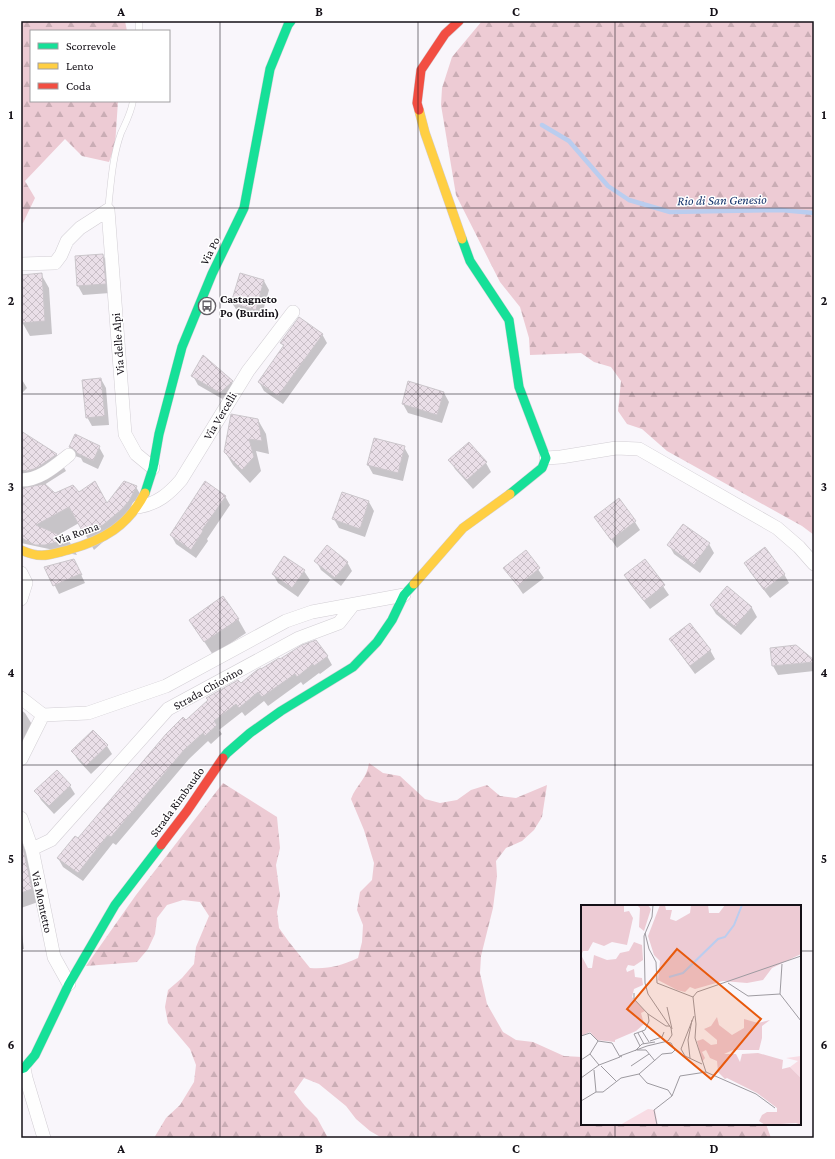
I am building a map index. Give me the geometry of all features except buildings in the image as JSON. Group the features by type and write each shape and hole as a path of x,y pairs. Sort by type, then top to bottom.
{"street":[{"name":"Via Po","path":"146,492 153,468 159,434 182,347 212,274 244,208 270,69 291,21"},
{"path":"459,21 445,34 421,70 417,103 425,133 470,261 509,320 519,387 546,458 561,458 616,448 639,449 777,528 799,547 814,564"},
{"name":"Via delle Alpi","path":"108,210 125,434 136,454 153,468"},
{"path":"21,264 55,263 61,255 67,241 80,228 108,210"},
{"name":"Via Vercelli","path":"138,507 150,505 169,493 181,480 248,371 293,312"},
{"path":"21,480 36,478 69,455"},
{"name":"Strada Rimbaudo","path":"23,1069 35,1055 69,984 115,905 187,811 227,753 250,733 282,711 353,667 377,642 392,620 404,595 463,528 525,483 542,468 546,458"},
{"name":"Via Roma","path":"21,550 33,555 46,556 81,546 109,534 124,522 138,507 146,492"},
{"path":"21,573 26,583 21,598"},
{"name":"Strada Chiovino","path":"43,715 88,713 166,686 286,621 312,612 404,595"},
{"name":"Strada Chiovino","path":"32,850 51,840 168,709 299,638 339,624 353,605"},
{"path":"21,698 43,715 21,758"},
{"name":"Via Montetto","path":"21,818 32,850 54,957 69,984"},
{"path":"23,1069 44,1138"}],"lane":[{"name":"Via delle Alpi","path":"108,210 112,170 121,133 132,111 133,102"}],"green space":[{"path":"21,21 125,21 127,30 30,30 30,102 118,102 115,146 109,162 82,156 65,139 25,181 35,198 23,223 21,223"},
{"path":"482,21 814,21 814,535 802,526 667,451 642,429 627,424 618,411 621,381 611,367 594,362 581,353 530,355 529,338 520,307 500,282 456,195 441,105 442,88 452,57"},
{"path":"369,763 383,773 400,776 425,799 440,803 457,800 471,790 487,785 500,796 516,798 547,785 542,817 534,830 522,841 506,848 496,861 497,876 493,908 481,956 480,973 487,1004 503,1032 516,1040 533,1042 564,1056 581,1057 581,1125 766,1125 771,1138 382,1138 370,1131 356,1119 346,1106 319,1084 304,1078 294,1092 317,1118 328,1138 154,1138 166,1118 180,1105 194,1082 196,1065 190,1049 168,1023 165,1007 168,990 182,978 194,964 196,947 209,916 200,902 183,900 167,905 157,918 155,934 148,949 137,962 86,966 136,895 223,783 277,817 280,848 276,865 280,896 277,912 279,928 289,942 310,968 335,966 358,958 362,942 363,925 357,910 360,892 372,880 374,863 364,830 351,799 368,769"}],"waterway":[{"name":"Rio di San Genesio","path":"542,125 569,141 608,186 629,200 670,212 781,210 814,213"}],"traffic: fast":[{"path":"145,493 153,468 159,434 182,347 212,274 244,208 270,69 291,21"},
{"path":"462,239 470,261 509,320 519,387 546,458 542,468 510,494"},
{"path":"223,758 250,733 281,711 353,667 377,642 392,620 404,595 414,584"},
{"path":"21,1069 24,1068 35,1055 69,984 115,905 161,845"}],"traffic: slow":[{"path":"419,110 425,133 462,239"},
{"path":"21,550 28,553 44,555 68,550 93,542 123,523 138,505 145,493"},
{"path":"414,584 463,528 510,494"}],"traffic: jam":[{"path":"419,110 417,103 421,70 445,34 459,21"},
{"path":"161,845 187,811 223,758"}],"place":[{"name":"Castagneto Po (Burdin)","path":"207,306"}]}
